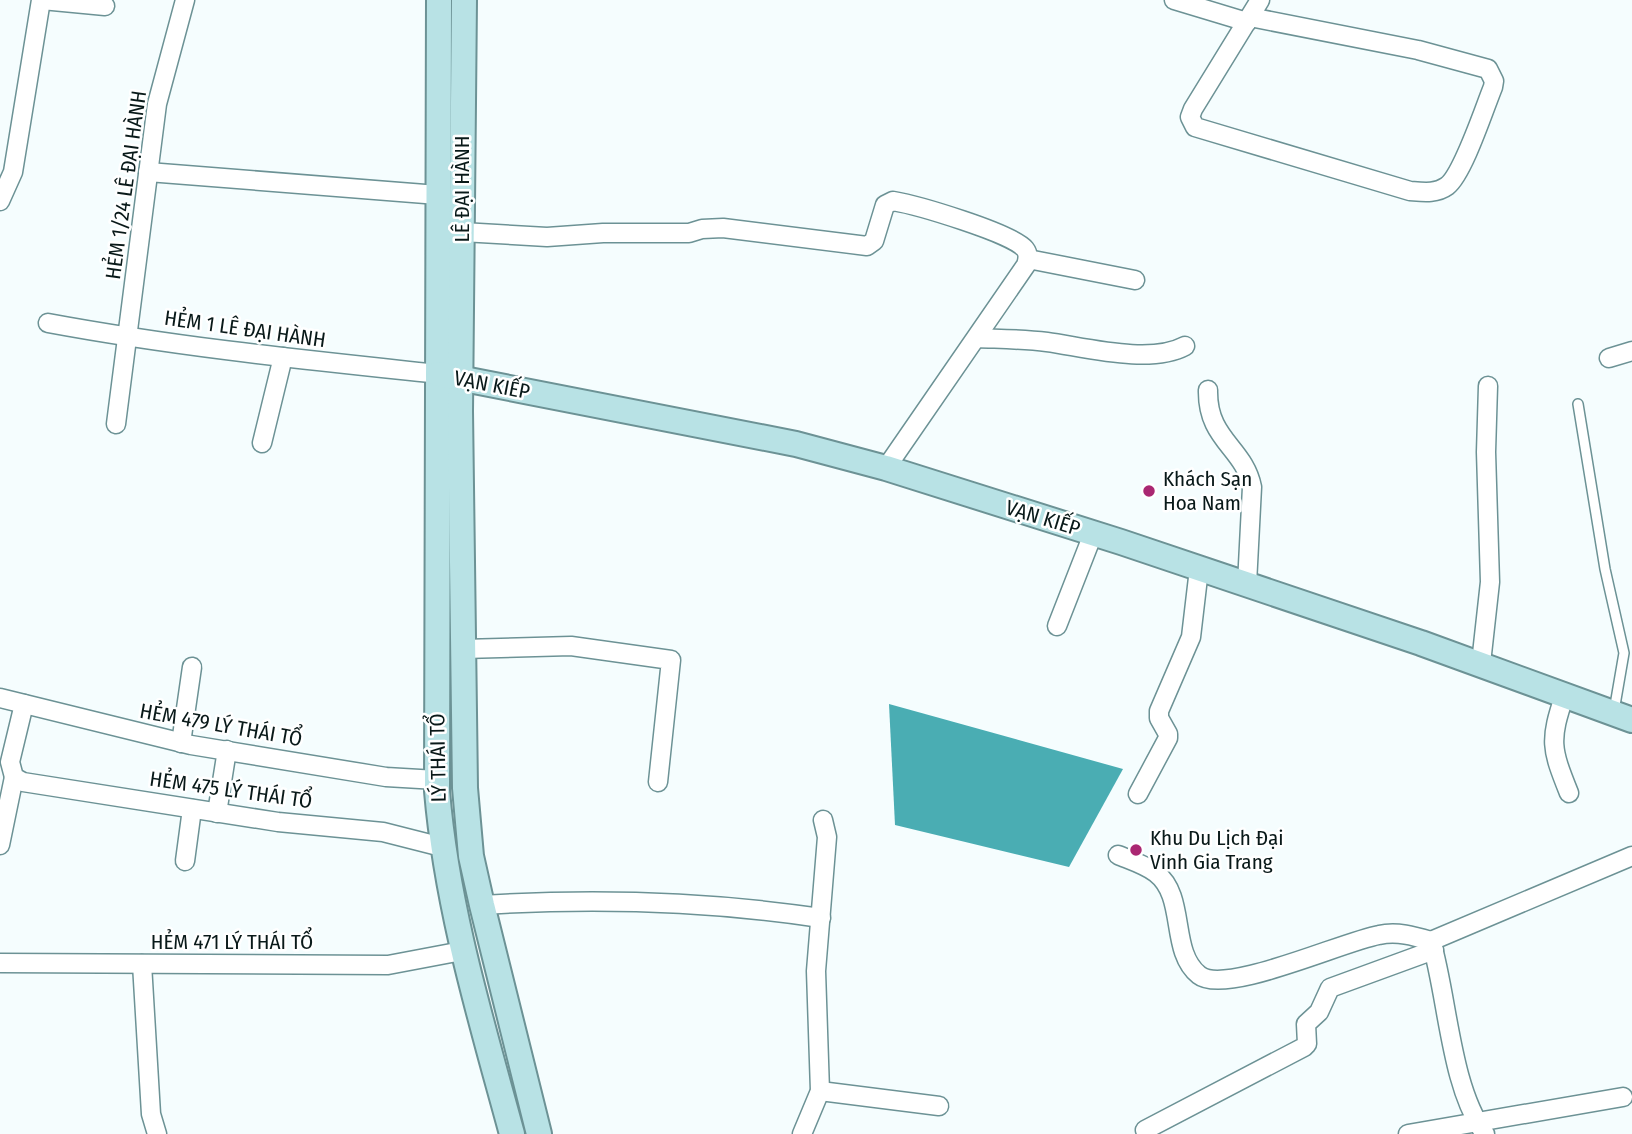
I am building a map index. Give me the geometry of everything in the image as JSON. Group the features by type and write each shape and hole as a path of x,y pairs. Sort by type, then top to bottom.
{"main road":[{"name":"LÊ ĐẠI HÀNH","path":"439,0 438,195 449,376"},
{"name":"LÊ ĐẠI HÀNH","path":"449,376 462,232 464,0"},
{"name":"VẠN KIẾP","path":"449,376 796,444 886,468 1247,584 1480,663 1623,716"},
{"name":"LÝ THÁI TỔ","path":"449,376 463,649 465,788 471,856 539,1134"},
{"name":"LÝ THÁI TỔ","path":"449,376 438,780 442,846 462,951 512,1134"}],"street":[{"path":"0,201 13,172 42,0 105,6"},
{"name":"HẺM 1/24 LÊ ĐẠI HÀNH","path":"116,424 157,104 185,0"},
{"path":"1174,0 1248,19 1418,50 1488,69 1494,81 1493,88 1465,156 1450,184 1434,192 1410,191 1195,127 1190,117 1193,109 1248,19 1260,0"},
{"path":"148,172 438,195"},
{"path":"462,232 547,237 603,233 689,233 723,228 867,246 874,241 885,205 893,201 997,233 1024,247 1028,259 1014,286 886,468"},
{"path":"1028,259 1135,279"},
{"name":"HẺM 1 LÊ ĐẠI HÀNH","path":"48,323 129,338 449,376"},
{"path":"977,338 1049,342 1124,353 1164,352 1185,346"},
{"path":"1609,358 1632,351"},
{"path":"262,443 282,357"},
{"path":"1480,663 1490,582 1486,452 1488,386"},
{"path":"1208,390 1208,414 1247,472 1252,487 1247,584"},
{"path":"1057,626 1093,534"},
{"path":"1138,794 1168,738 1159,718 1159,711 1191,637 1199,569"},
{"path":"463,649 570,646 671,660 658,782"},
{"path":"181,743 192,667"},
{"path":"1565,694 1554,726 1553,753 1569,793"},
{"name":"HẺM 479 LÝ THÁI TỔ","path":"0,698 181,743 386,776 438,780"},
{"path":"0,845 14,777 10,762 24,704"},
{"path":"217,813 227,750"},
{"name":"HẺM 475 LÝ THÁI TỔ","path":"14,777 34,785 217,813 383,832 442,846"},
{"path":"185,861 192,809"},
{"path":"802,1134 820,1091 816,971 827,837 823,820"},
{"path":"1118,855 1157,874 1172,896 1180,935 1188,957 1199,975 1216,982 1270,970 1377,935 1406,934 1433,946"},
{"path":"1144,1130 1304,1047 1307,1044 1306,1024 1319,1012 1330,988 1433,946 1632,856"},
{"path":"482,905 640,900 821,918"},
{"path":"1433,946 1449,1028 1481,1128"},
{"name":"HẺM 471 LÝ THÁI TỔ","path":"0,963 388,965 462,951"},
{"path":"142,964 150,1114 157,1134"},
{"path":"820,1091 939,1106"},
{"path":"1408,1134 1481,1128 1623,1097"}],"lane":[{"path":"1578,404 1586,468 1624,653 1623,716"}],"water":[{"path":"889,704 1123,769 1069,867 895,825"}],"place":[{"name":"Khách Sạn Hoa Nam","path":"1149,491"},
{"name":"Khu Du Lịch Đại Vinh Gia Trang","path":"1136,850"}]}
